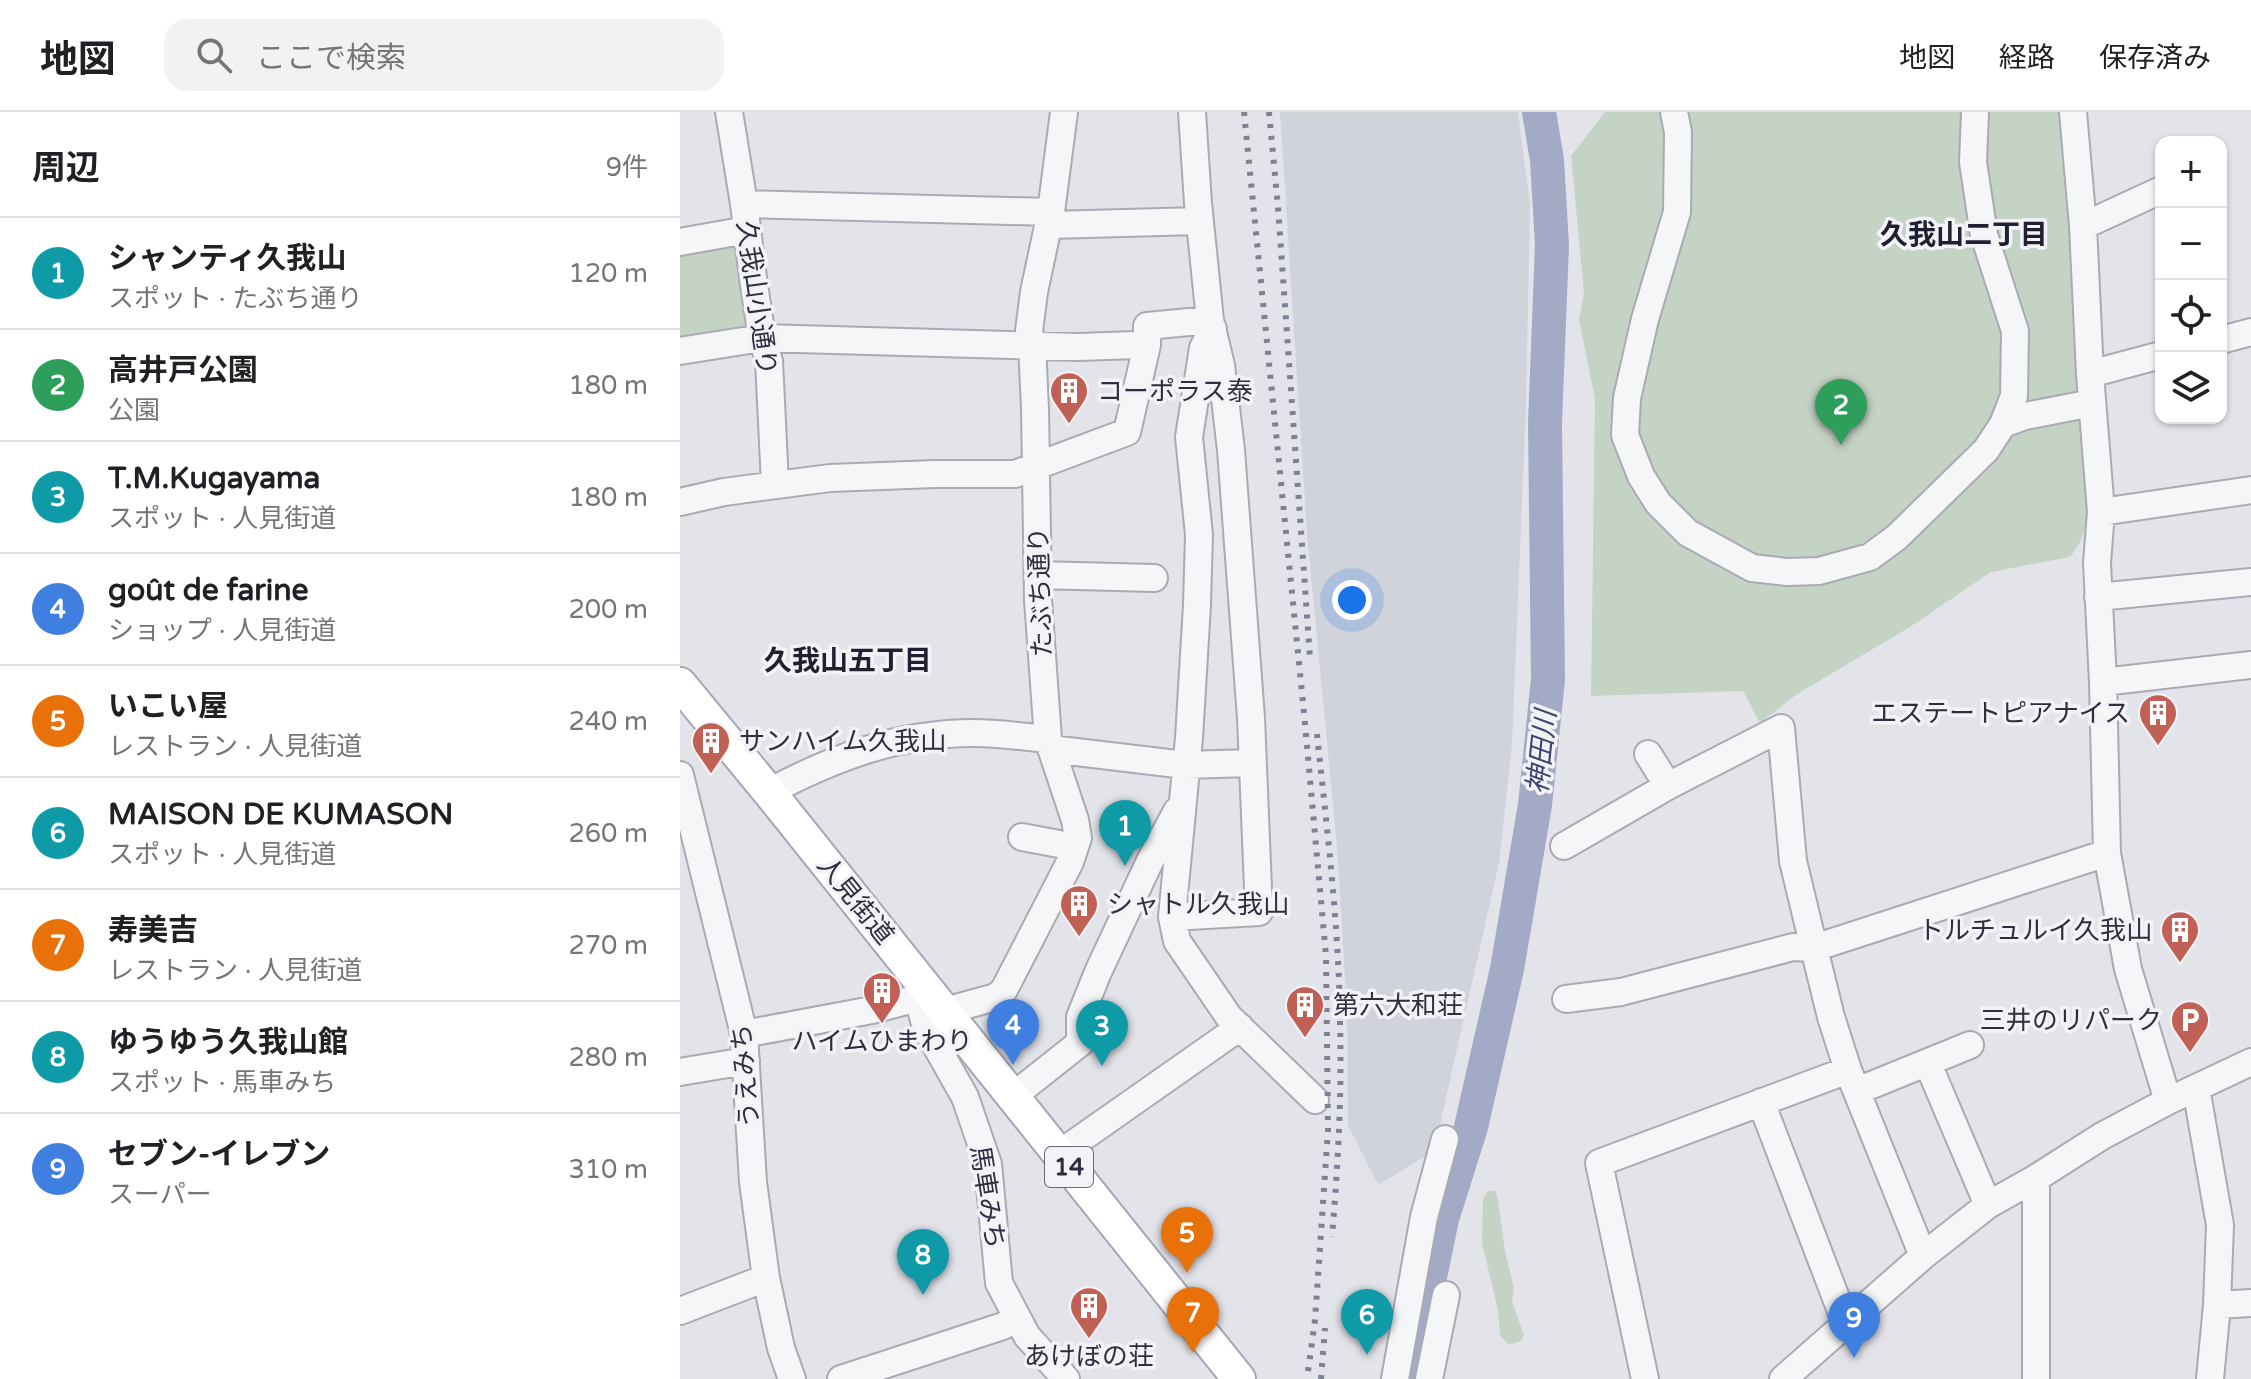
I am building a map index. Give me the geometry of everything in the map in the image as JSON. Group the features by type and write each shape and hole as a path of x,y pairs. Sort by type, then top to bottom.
{"main road":[{"name":"人見街道","path":"680,684 769,792 927,996 1013,1096 1239,1379"}],"street":[{"name":"久我山小通り","path":"729,112 762,338 769,361 775,484"},
{"name":"たぶち通り","path":"744,1034 872,1010 927,996 996,997 1004,990 1070,862 1078,838 1050,744 1038,600 1032,345 1029,331 1050,219 1064,112"},
{"path":"1172,917 1259,912 1247,657 1231,450 1200,221 1192,112"},
{"path":"1674,112 1678,132 1677,212 1645,319 1627,398 1625,435 1641,476 1658,503 1688,533 1752,568 1787,572 1819,571 1870,557 1897,537 1986,450 2003,424 2014,396 2015,331 1984,235 1973,162 1975,112"},
{"path":"2073,112 2101,512 2097,563 2107,853 2128,969 2168,1101"},
{"path":"2083,226 2155,193"},
{"path":"680,242 746,217 1200,221"},
{"path":"680,502 724,492 830,478 1015,474 1127,432 1147,345 1147,326 1212,324"},
{"path":"1212,324 1203,348 1189,437 1199,535 1196,620 1172,917 1177,941 1211,992 1240,1027 1315,1100"},
{"path":"2227,338 2251,332"},
{"path":"680,351 762,338 1079,347 1135,345"},
{"path":"2090,374 2155,357"},
{"path":"2003,424 2092,403"},
{"path":"2101,512 2251,490"},
{"path":"1038,575 1154,578"},
{"path":"2098,597 2251,582"},
{"path":"2103,682 2251,665"},
{"path":"1564,846 1668,786 1781,728 1793,861 1831,1017 1853,1081 1923,1256"},
{"path":"769,792 813,768 859,752 916,737 976,733 1185,765 1251,763"},
{"path":"1648,754 1668,786"},
{"name":"うえみち","path":"680,775 744,1034 753,1182 766,1278 781,1348 792,1379"},
{"path":"1013,1096 1080,1043 1080,1017 1098,972 1150,861 1181,804"},
{"path":"1022,837 1075,847"},
{"path":"1566,999 1621,992 1793,947 1814,948 2107,853"},
{"name":"馬車みち","path":"927,996 926,1028 965,1097 983,1148 991,1186 999,1283 1017,1318"},
{"path":"1059,1154 1240,1027"},
{"path":"1645,1379 1599,1163 1761,1102 1928,1064 1970,1045"},
{"path":"680,1072 746,1061"},
{"path":"1783,1379 1923,1256 1988,1205 2102,1136 2251,1062"},
{"path":"1928,1064 1988,1205"},
{"path":"2196,1088 2220,1225 2210,1379"},
{"path":"1761,1102 1846,1324"},
{"path":"1395,1379 1424,1217 1445,1139"},
{"path":"2036,1178 2036,1379"},
{"path":"680,1311 766,1278"},
{"path":"1429,1379 1446,1295"},
{"path":"2217,1305 2251,1303"},
{"path":"841,1379 1003,1326 1017,1318 1027,1336 1066,1379"}],"shaded area":[{"path":"1280,112 1518,112 1530,205 1526,405 1512,744 1499,863 1434,1151 1378,1185 1348,1125 1347,1010 1337,847 1307,533"}],"green space":[{"path":"1605,112 2068,112 2089,492 2083,534 2070,557 1991,572 1910,627 1797,694 1760,723 1743,691 1591,696 1595,399 1579,320 1584,292 1571,156"},
{"path":"741,241 755,327 680,346 680,247"},
{"path":"1488,1191 1495,1191 1498,1200 1505,1252 1514,1288 1512,1302 1524,1335 1521,1341 1509,1345 1500,1335 1498,1310 1482,1243 1483,1199"}],"waterway":[{"name":"神田川","path":"1409,1379 1442,1219 1471,1127 1507,969 1535,805 1548,679 1545,423 1552,245 1547,160 1539,112"}],"railway":[{"path":"1244,112 1326,956 1328,1130 1315,1320 1307,1379"},
{"path":"1269,112 1310,658"},
{"path":"1317,734 1332,878 1339,986 1340,1103 1332,1237"},
{"path":"1321,1379 1325,1328"}],"place":[{"name":"コーポラス泰","path":"1069,425"},
{"name":"高井戸公園","path":"1841,445"},
{"name":"エステートピアナイス","path":"2158,747"},
{"name":"サンハイム久我山","path":"711,775"},
{"name":"シャンティ久我山","path":"1125,866"},
{"name":"シャトル久我山","path":"1079,938"},
{"name":"トルチュルイ久我山","path":"2180,964"},
{"name":"ハイムひまわり","path":"882,1025"},
{"name":"第六大和荘","path":"1305,1039"},
{"name":"三井のリパーク","path":"2190,1054"},
{"name":"goût de farine","path":"1013,1065"},
{"name":"T.M.Kugayama","path":"1102,1066"},
{"name":"いこい屋","path":"1187,1273"},
{"name":"ゆうゆう久我山館","path":"923,1295"},
{"name":"あけぼの荘","path":"1089,1340"},
{"name":"寿美吉","path":"1193,1353"},
{"name":"MAISON DE KUMASON","path":"1367,1355"},
{"name":"セブン-イレブン","path":"1854,1358"}],"district":[{"name":"久我山二丁目","path":"1964,234"},
{"name":"久我山五丁目","path":"848,660"}]}
